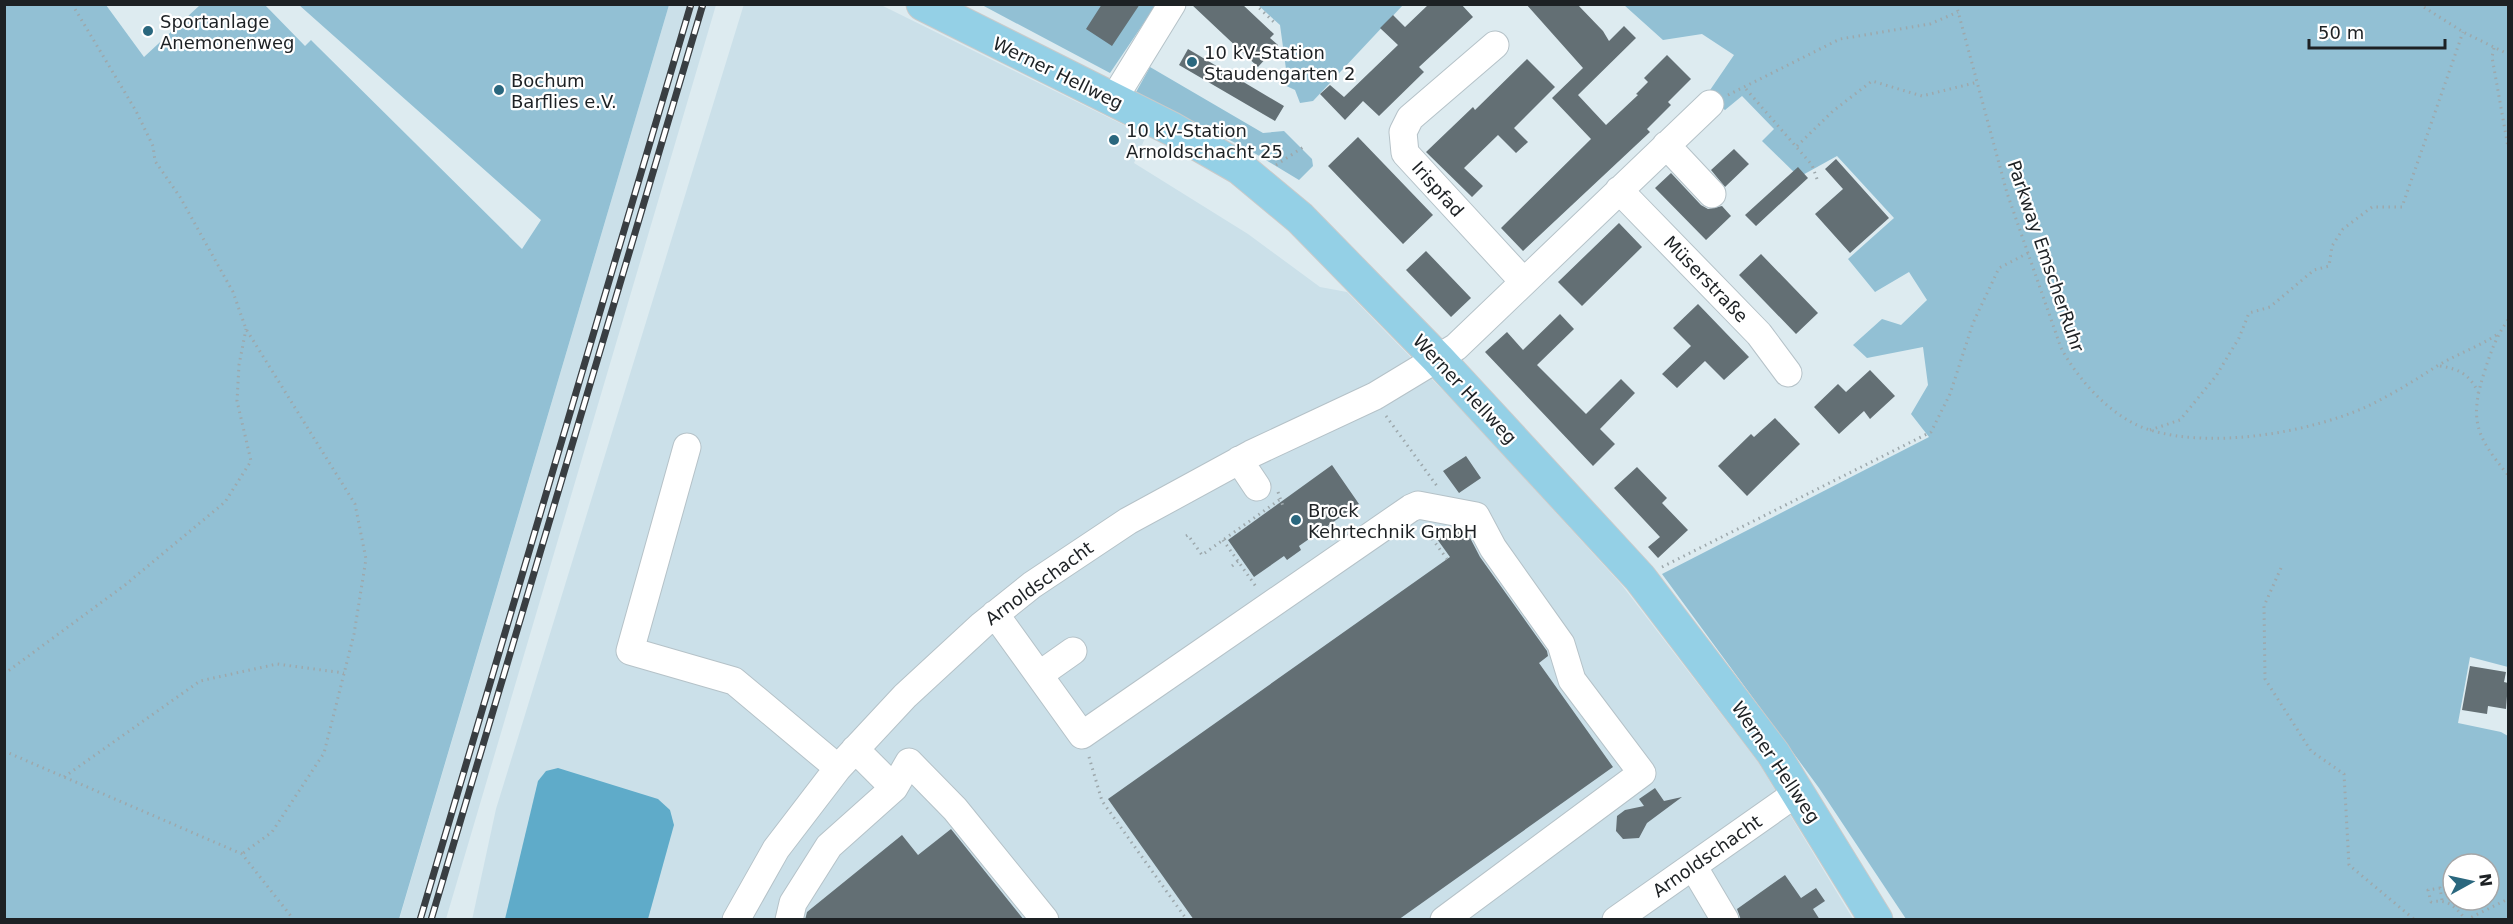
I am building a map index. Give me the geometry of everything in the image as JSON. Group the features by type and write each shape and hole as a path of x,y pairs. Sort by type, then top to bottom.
{"main road":[{"name":"Werner Hellweg","path":"923,4 1172,129 1255,178 1300,218 1437,359 1641,578 1761,736 1876,920"}],"street":[{"path":"1113,100 1172,4"},
{"name":"Irispfad","path":"1495,45 1410,118 1403,132 1405,153 1523,281"},
{"path":"1437,359 1456,347 1710,104"},
{"path":"1666,146 1712,194"},
{"name":"Müserstraße","path":"1619,190 1760,334 1788,373"},
{"name":"Arnoldschacht","path":"736,920 776,849 847,759 937,665 995,614 1092,543 1239,460 1375,396 1437,359"},
{"path":"687,447 630,651 734,681 847,759 894,788"},
{"path":"1239,460 1257,487"},
{"path":"995,614 1082,735 1411,508 1418,505 1476,516 1493,548 1561,644 1572,680 1641,773 1444,920"},
{"path":"1039,675 1074,651"},
{"path":"789,920 793,903 829,846 894,788 909,762 955,809 1045,920"},
{"name":"Arnoldschacht","path":"1617,920 1798,792"},
{"path":"1693,866 1725,920"}],"path":[{"path":"72,4 136,111 153,146 155,161 180,197 233,292 246,329 355,504 366,559 344,673 324,753 272,832 242,854"},
{"path":"1255,4 1276,24"},
{"name":"Parkway EmscherRuhr","path":"1956,4 2007,193 2061,348 2069,363 2118,414 2149,430 2180,436 2214,438 2271,433 2364,408 2422,378 2438,366 2474,350 2498,334"},
{"path":"2419,4 2463,32 2508,54"},
{"path":"1710,104 1840,39 1930,24 1958,12"},
{"path":"2149,430 2180,420 2216,376 2240,338 2249,314 2270,307 2314,270 2329,266 2332,246 2343,229 2372,207 2402,207 2463,32"},
{"path":"2494,47 2492,57 2508,147"},
{"path":"1797,146 1833,111 1872,81 1922,96 1978,82"},
{"path":"1746,89 1812,165 1817,179"},
{"path":"1255,178 1305,146"},
{"path":"1641,578 1931,432 1950,394 1973,323 1999,268 2028,253"},
{"path":"2508,320 2498,334 2474,408 2477,423 2485,441 2508,475"},
{"path":"4,674 126,585 225,502 251,461 237,401 239,365 246,329"},
{"path":"2438,366 2459,369 2474,383 2478,392"},
{"path":"1375,396 1441,492"},
{"path":"1186,536 1188,535 1202,555 1282,498"},
{"path":"1411,508 1447,559"},
{"path":"1223,540 1268,605"},
{"path":"1232,566 1238,561"},
{"path":"2281,568 2264,606 2265,679 2311,751 2344,774 2349,865 2415,920"},
{"path":"64,777 200,681 277,664 344,673"},
{"path":"1082,735 1102,801 1187,920"},
{"path":"4,752 242,854 294,920"},
{"path":"2440,888 2442,900 2431,902 2428,890 2440,888"},
{"path":"2466,920 2508,899"}],"shaded area":[{"path":"5,4 106,5 144,57 200,5 265,5 305,46 311,40 522,249 541,220 299,5 669,5 399,919 5,919"},
{"path":"744,4 881,5 1146,136 1134,163 1248,234 1320,287 1347,292 1463,411 1621,584 1758,762 1853,919 472,920 496,809"},
{"path":"669,5 716,5 446,919 399,920"},
{"path":"982,5 1156,5 1110,73"},
{"path":"1258,5 1403,5 1313,101 1300,103 1295,90 1278,82 1286,69 1280,25"},
{"path":"1624,5 2508,5 2508,667 2470,657 2458,723 2501,732 2508,736 2508,919 1906,919 1819,788 1662,574 1929,437 1911,414 1928,385 1923,347 1867,358 1853,345 1882,319 1901,325 1927,300 1909,272 1875,292 1848,259 1894,218 1837,156 1799,177 1762,141 1774,129 1742,96 1725,110 1706,96 1734,55 1702,34 1663,40"},
{"path":"1150,67 1263,133 1284,131 1312,159 1313,166 1299,180 1246,148 1135,94"},
{"path":"558,768 658,799 670,810 674,825 648,919 505,919 538,781 546,771"}],"building":[{"path":"1102,4 1140,4 1112,46 1086,29"},
{"path":"1191,4 1242,4 1274,34 1270,38 1278,45 1258,67"},
{"path":"1429,4 1461,4 1473,17 1419,67 1424,72 1379,116 1363,101 1345,120 1320,94 1330,85 1344,97 1398,45 1380,28 1393,15 1405,27"},
{"path":"1526,4 1577,4 1603,31 1609,41 1624,26 1636,38 1578,95 1606,125 1638,95 1636,94 1648,82 1644,78 1667,55 1691,79 1668,102 1671,105 1647,129 1650,132 1523,251 1501,228 1591,139 1552,98 1583,68"},
{"path":"1188,49 1284,106 1275,121 1179,65"},
{"path":"1527,59 1555,87 1514,128 1528,142 1516,153 1498,135 1464,168 1483,186 1472,197 1426,152 1473,107 1475,110"},
{"path":"1358,137 1433,215 1403,244 1328,166"},
{"path":"1734,149 1749,164 1725,187 1711,170"},
{"path":"1836,159 1889,218 1850,253 1815,214 1843,189 1825,169"},
{"path":"1798,167 1808,178 1756,226 1745,215"},
{"path":"1671,173 1701,205 1708,209 1722,206 1731,216 1706,240 1655,188"},
{"path":"1619,223 1642,247 1582,306 1558,282"},
{"path":"1426,251 1471,298 1451,317 1406,270"},
{"path":"1761,254 1818,313 1796,334 1739,275"},
{"path":"1698,304 1749,357 1724,380 1705,361 1677,388 1662,374 1691,346 1673,328"},
{"path":"1560,314 1574,329 1537,365 1586,414 1621,379 1635,393 1600,429 1615,444 1593,466 1485,352 1507,332 1523,350"},
{"path":"1870,370 1895,396 1870,419 1864,411 1839,434 1814,407 1838,384 1846,392"},
{"path":"1775,418 1800,444 1747,496 1718,466 1751,434 1754,437"},
{"path":"1466,456 1481,478 1459,493 1443,471"},
{"name":"Brock Kehrtechnik GmbH","path":"1332,465 1359,504 1299,546 1301,550 1287,560 1284,556 1254,577 1228,540"},
{"path":"1637,467 1667,498 1662,503 1688,530 1658,558 1648,547 1660,537 1614,488"},
{"path":"1454,528 1466,530 1480,557 1547,651 1548,656 1539,663 1613,767 1398,920 1194,920 1108,799 1450,557 1437,539"},
{"path":"2470,666 2506,672 2504,682 2508,683 2506,709 2488,706 2487,714 2462,710"},
{"path":"1655,788 1664,801 1682,797 1647,823 1639,838 1623,839 1616,831 1617,816 1625,810 1644,806 1639,799"},
{"path":"951,829 1024,920 805,920 807,912 902,835 918,855"},
{"path":"1785,875 1801,898 1816,888 1825,901 1813,909 1820,920 1741,920 1737,909"}],"railway":[{"path":"420,920 691,4"},
{"path":"431,920 703,4"}],"place":[{"name":"Sportanlage Anemonenweg","path":"148,31"},
{"name":"10 kV-Station Staudengarten 2","path":"1192,62"},
{"name":"Bochum Barflies e.V.","path":"499,90"},
{"name":"10 kV-Station Arnoldschacht 25","path":"1114,140"},
{"name":"Brock Kehrtechnik GmbH","path":"1296,520"}]}
